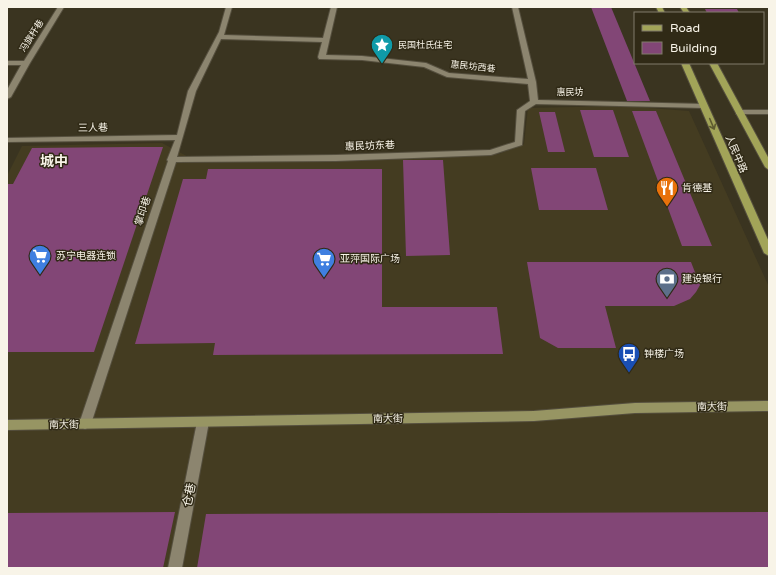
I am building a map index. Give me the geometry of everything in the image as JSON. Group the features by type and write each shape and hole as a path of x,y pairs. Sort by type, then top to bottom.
{"main road":[{"name":"人民中路","path":"684,64 747,207 769,253"},
{"name":"人民中路","path":"714,64 769,167"},
{"name":"南大街","path":"7,426 534,416 635,408 769,406"}],"street":[{"name":"冯旗杆巷","path":"7,97 26,63 61,7"},
{"name":"掌印巷","path":"85,424 171,160 180,137 192,91 222,32 229,7"},
{"name":"惠民坊西巷","path":"334,7 322,57 362,58 426,65 447,75 532,82"},
{"path":"515,7 532,82 534,102"},
{"path":"219,37 326,40"},
{"path":"7,63 26,63"},
{"name":"惠民坊","path":"534,102 704,106"},
{"name":"惠民坊东巷","path":"171,160 336,158 491,152 519,143 520,110 534,102"},
{"path":"739,112 769,112"},
{"name":"三人巷","path":"7,140 180,137"},
{"name":"仓巷","path":"175,568 203,422"}],"shaded area":[{"path":"622,106 689,111 769,287 769,568 7,568 7,176 22,146 162,143 198,162 354,160 499,154 524,144 528,108"}],"building":[{"path":"591,7 611,7 650,101 627,101"},
{"path":"705,9 737,9 738,12 706,12"},
{"path":"580,110 613,110 629,157 594,157"},
{"path":"632,111 656,111 712,246 682,246"},
{"path":"539,112 555,112 565,152 548,152"},
{"path":"163,147 94,352 7,352 7,184 13,184 32,148"},
{"path":"403,160 443,160 450,255 406,256"},
{"path":"531,168 596,168 608,210 539,210"},
{"path":"208,169 382,169 382,307 497,307 503,354 213,355 215,343 135,344 183,179 206,179"},
{"path":"527,262 691,262 700,285 690,299 674,306 605,306 616,348 558,348 540,338"},
{"path":"175,512 163,568 7,568 7,513"},
{"path":"769,512 769,568 197,568 206,514"}],"place":[{"name":"民国杜氏住宅","path":"382,64"},
{"name":"肯德基","path":"667,208"},
{"name":"苏宁电器连锁","path":"40,276"},
{"name":"亚萍国际广场","path":"324,278"},
{"name":"建设银行","path":"667,298"},
{"name":"钟楼广场","path":"629,374"}],"district":[{"name":"城中","path":"54,161"}]}
